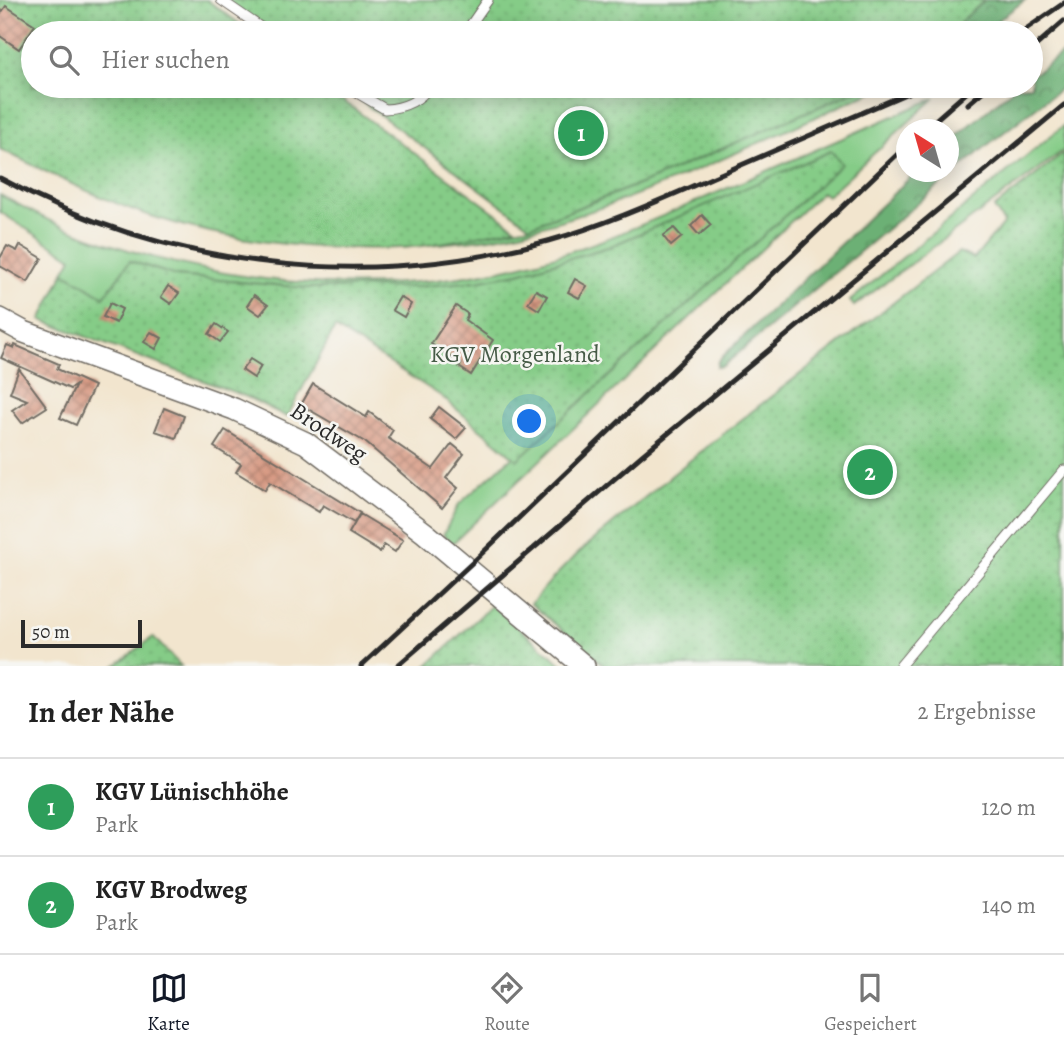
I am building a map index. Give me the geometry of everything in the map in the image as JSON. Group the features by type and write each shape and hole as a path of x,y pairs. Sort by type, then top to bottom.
{"street":[{"name":"Brodweg","path":"0,319 24,332 261,420 306,443 425,533 584,666"}],"lane":[{"path":"221,0 252,21"},
{"path":"473,21 488,0"},
{"path":"366,98 385,109 408,105 420,98"},
{"path":"900,666 1064,470"}],"green space":[{"path":"0,0 207,0 236,21 21,21 21,98 339,98 516,228 443,243 400,248 337,248 274,243 212,232 151,216 93,194 0,149"},
{"path":"225,0 985,0 961,21 254,21"},
{"path":"985,0 1025,0 997,21 961,21"},
{"path":"1064,52 1064,86 959,169 959,134 1002,98 1043,98 1043,67"},
{"path":"357,98 838,98 650,180 530,226"},
{"path":"838,98 858,98 707,166 570,218 509,234 402,248 530,226 650,180"},
{"path":"935,98 912,119 896,119 896,133 827,196 822,192 453,543 443,535 459,504 841,164 831,152 609,247 519,273 477,281 417,287 306,288 176,276 130,261 104,297 64,272 72,258 0,212 0,195 58,224 120,247 176,263 289,282 347,284 404,283 461,277 518,266 596,243"},
{"path":"1064,125 1064,150 854,306 850,301"},
{"name":"KGV Morgenland","path":"831,151 842,164 517,460 441,396 335,328 287,417 247,397 41,320 64,272 104,297 130,261 176,276 306,288 417,287 477,281 519,273 609,247"},
{"path":"1064,153 1064,666 605,666 531,604 560,571 592,541 771,396 959,252 974,259 1004,223 994,208"},
{"path":"906,182 943,182 723,366 717,367 718,361"},
{"path":"492,605 564,666 427,666"},
{"path":"153,637 181,666 115,666"}],"building":[{"path":"6,6 29,21 21,21 19,49 0,36 0,15"},
{"path":"702,215 711,225 699,235 691,226"},
{"path":"674,228 682,237 671,246 663,236"},
{"path":"20,245 42,258 28,282 0,266 0,258 7,246 17,251"},
{"path":"575,279 587,286 579,298 568,292"},
{"path":"168,286 179,293 171,304 161,297"},
{"path":"536,290 547,296 539,310 528,303"},
{"path":"254,295 268,305 260,315 247,306"},
{"path":"400,297 411,304 404,317 392,310"},
{"path":"110,303 122,309 116,323 103,317"},
{"path":"456,306 468,314 465,320 493,340 471,375 459,367 461,364 431,344"},
{"path":"216,324 228,332 220,342 209,334"},
{"path":"151,332 162,338 156,349 144,342"},
{"path":"7,345 14,348 15,345 59,364 57,369 94,386 76,425 60,418 76,385 70,389 1,358"},
{"path":"250,359 261,366 254,378 242,370"},
{"path":"19,369 47,407 22,423 12,410 27,400 10,393"},
{"path":"313,384 366,417 369,412 393,430 388,438 433,469 452,444 464,454 446,478 458,488 442,508 365,442 301,405"},
{"path":"439,407 466,428 456,439 430,419"},
{"path":"164,408 184,416 176,438 155,431"},
{"path":"225,430 360,513 354,523 323,505 319,512 270,482 265,490 236,472 241,464 214,447"},
{"path":"360,514 403,540 395,552 384,545 380,552 349,533"}],"railway":[{"path":"1038,21 1064,3"},
{"path":"1043,39 1064,21"},
{"path":"0,178 64,209 130,233 198,251 268,262 338,267 408,265 478,256 548,241 593,227 896,98"},
{"path":"936,119 960,98"},
{"path":"968,104 975,98"},
{"path":"397,666 641,456 1064,105"},
{"path":"361,666 896,156"}],"place":[{"name":"KGV Lünischhöhe","path":"581,133"},
{"name":"KGV Brodweg","path":"870,472"}]}
